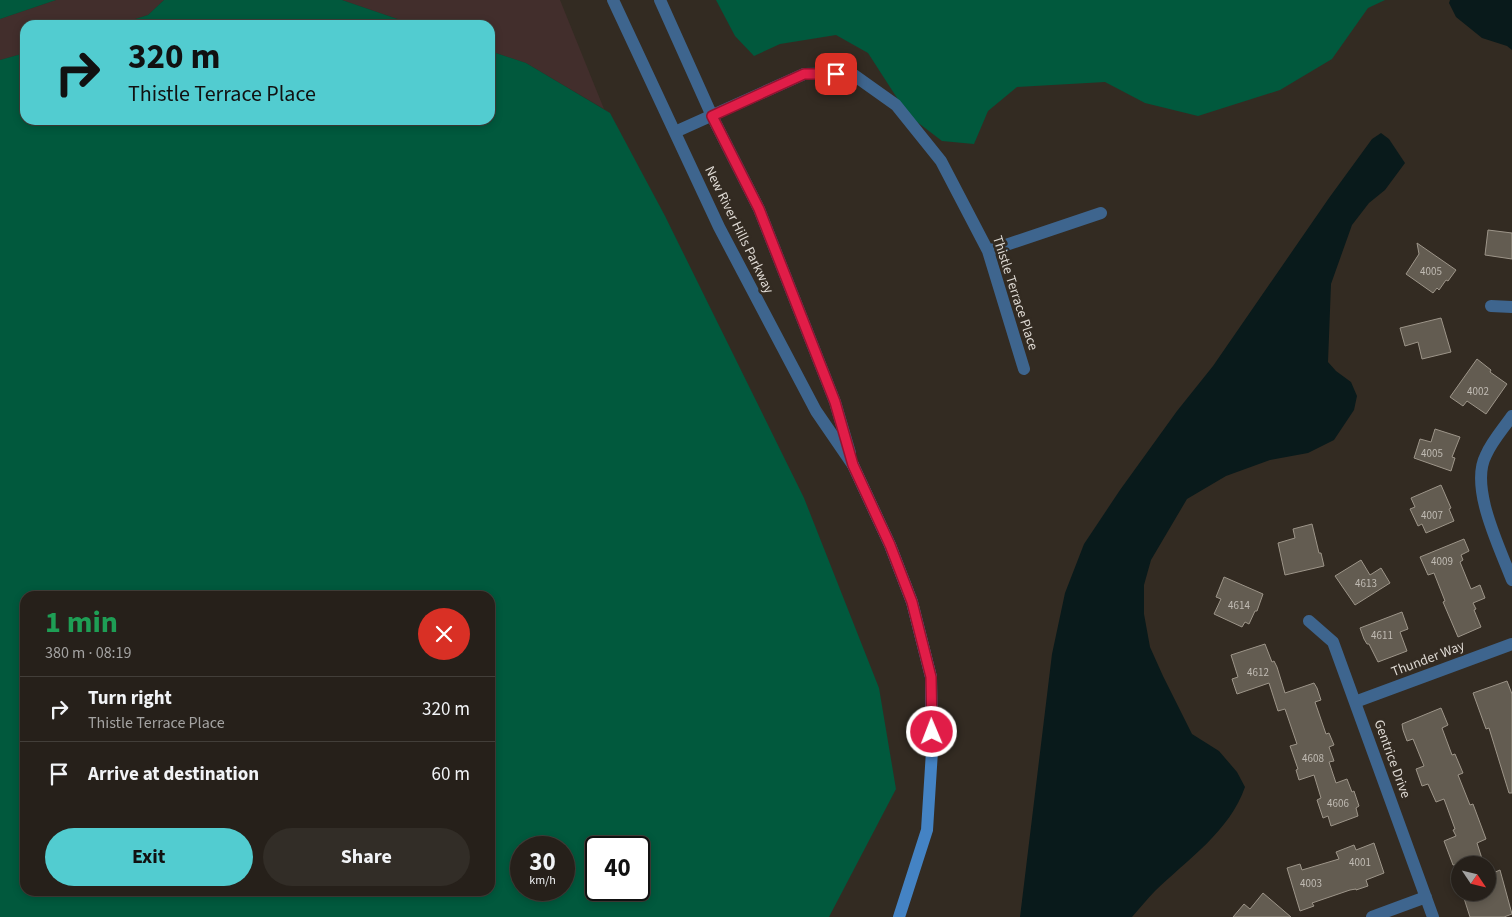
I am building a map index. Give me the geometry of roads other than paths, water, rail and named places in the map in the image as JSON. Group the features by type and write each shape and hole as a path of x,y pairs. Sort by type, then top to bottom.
{"street":[{"name":"New River Hills Parkway","path":"613,0 719,228 816,410 853,465"},
{"name":"New River Hills Parkway","path":"660,0 712,116 759,209 835,402 853,465 890,545 912,602 931,677 932,751 927,830 899,917"},
{"name":"Thistle Terrace Place","path":"675,132 804,74 851,73 896,105 941,161 988,251 1024,369"},
{"path":"988,251 1101,213"},
{"path":"1491,306 1512,307"},
{"path":"1512,416 1485,456 1480,483 1486,511 1512,580"},
{"name":"Gentrice Drive","path":"1309,621 1333,642 1433,917"},
{"name":"Thunder Way","path":"1356,702 1512,644"},
{"path":"1372,917 1426,897"}]}
